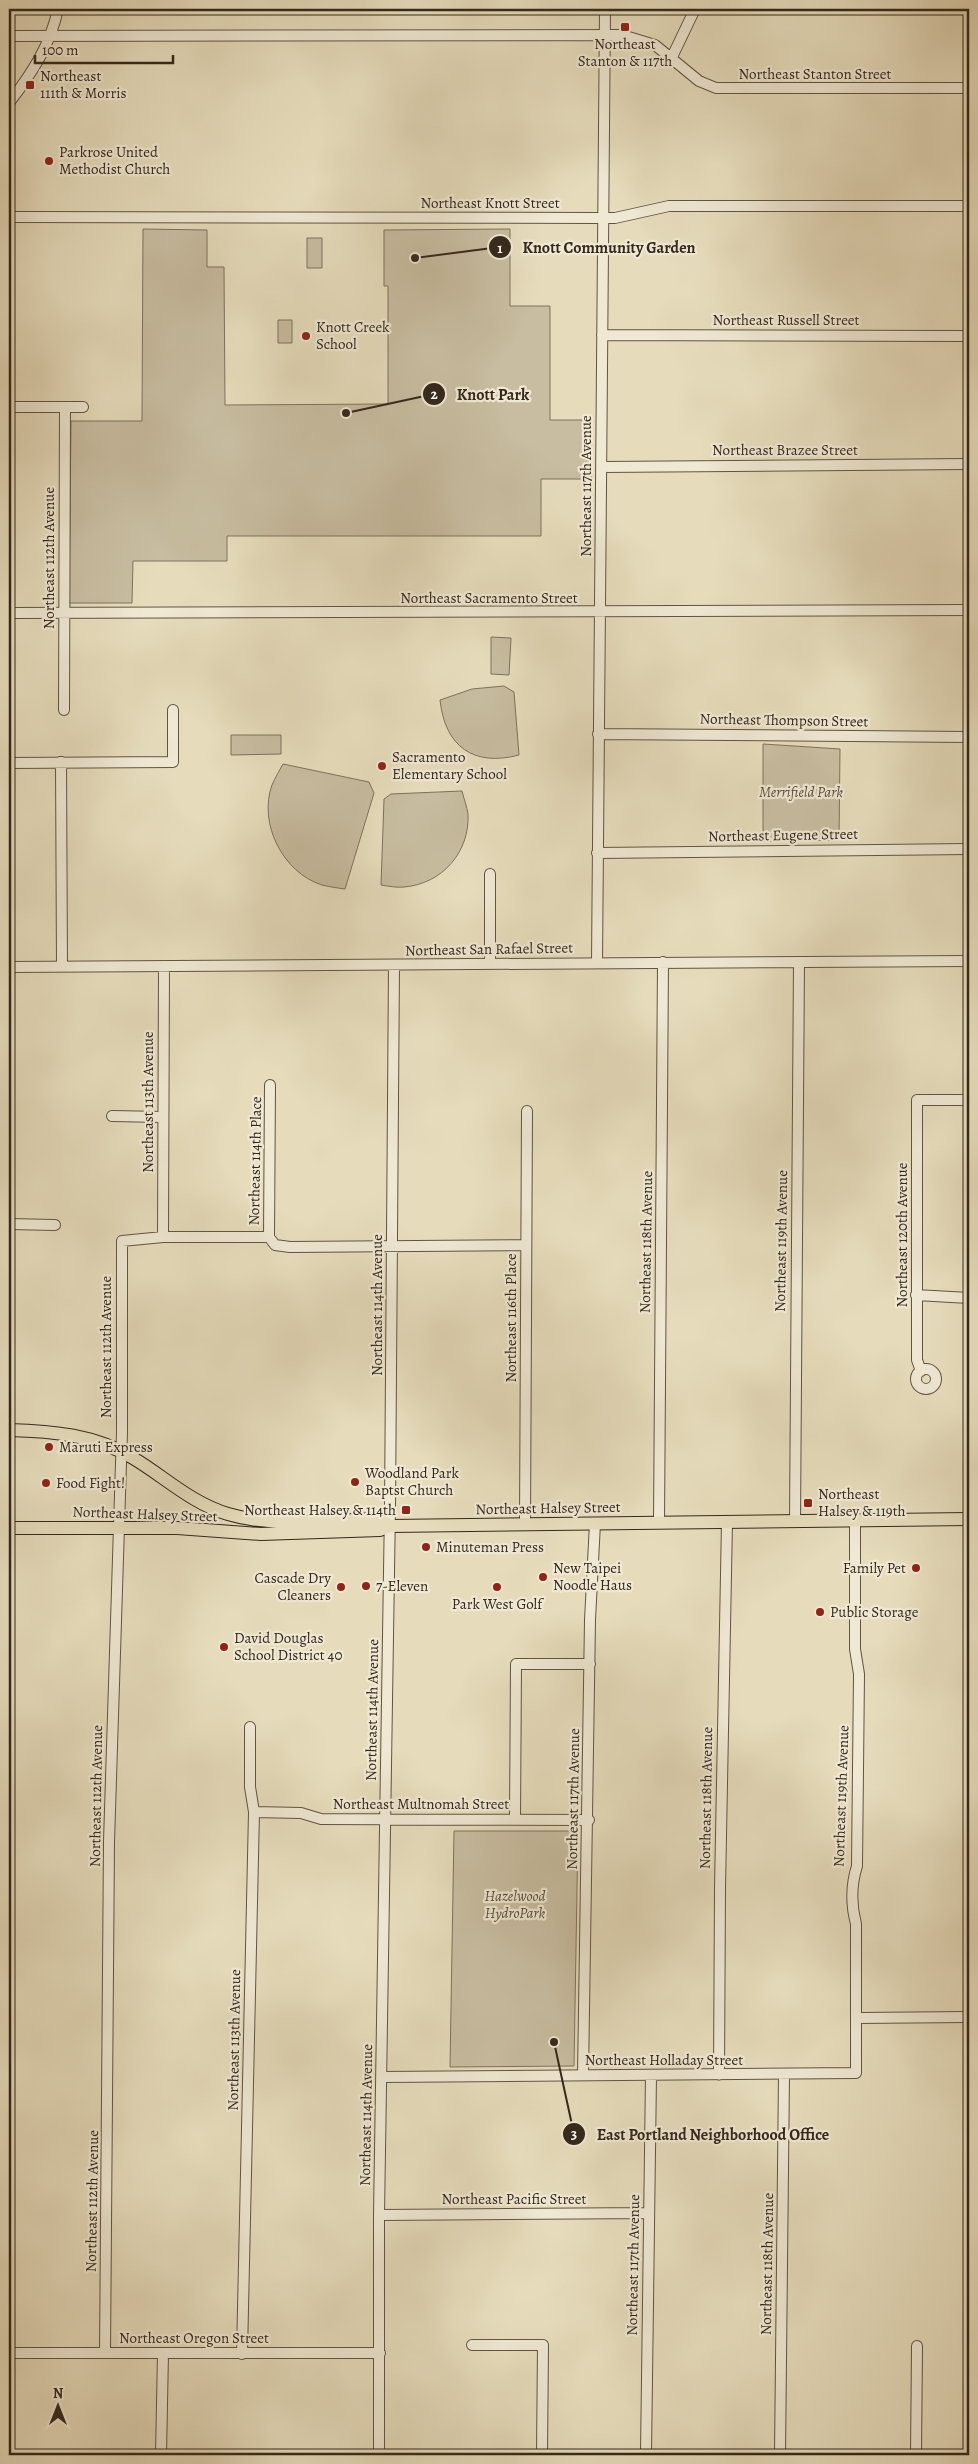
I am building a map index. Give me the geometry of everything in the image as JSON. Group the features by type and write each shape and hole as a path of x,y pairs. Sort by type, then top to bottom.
{"main road":[{"path":"9,1430 66,1434 120,1450 193,1499 226,1514 268,1521 379,1519 390,1526"},
{"name":"Northeast Halsey Street","path":"9,1528 177,1528 262,1534 380,1530 390,1526 969,1519"}],"street":[{"path":"9,103 38,63 52,36 58,9"},
{"name":"Northeast 117th Avenue","path":"596,963 605,9"},
{"path":"672,57 695,9"},
{"name":"Northeast Stanton Street","path":"9,36 622,35 644,40 672,57 694,78 716,88 969,88"},
{"name":"Northeast Knott Street","path":"9,217 603,218 621,217 669,206 969,206"},
{"name":"Northeast Russell Street","path":"602,335 969,336"},
{"path":"9,407 83,407"},
{"name":"Northeast 112th Avenue","path":"64,710 65,407"},
{"name":"Northeast Brazee Street","path":"601,467 969,464"},
{"name":"Northeast Sacramento Street","path":"9,613 600,613 969,610"},
{"path":"9,763 173,762 173,710"},
{"name":"Northeast Thompson Street","path":"598,734 969,737"},
{"path":"61,762 62,967"},
{"name":"Northeast Eugene Street","path":"597,853 969,849"},
{"path":"490,874 490,964"},
{"name":"Northeast San Rafael Street","path":"9,967 969,961"},
{"name":"Northeast 118th Avenue","path":"659,1523 664,962"},
{"name":"Northeast 119th Avenue","path":"795,1521 799,962"},
{"name":"Northeast 114th Avenue","path":"379,2455 379,2215 390,1526 394,965"},
{"name":"Northeast 113th Avenue","path":"163,1237 164,966"},
{"name":"Northeast 114th Place","path":"269,1237 270,1085"},
{"name":"Northeast 120th Avenue","path":"921,1370 917,1360 916,1295 917,1100 969,1100"},
{"name":"Northeast 116th Place","path":"525,1524 527,1111"},
{"path":"112,1116 162,1117"},
{"path":"9,1224 55,1225"},
{"path":"163,1237 269,1237 271,1242 279,1246 526,1245"},
{"name":"Northeast 112th Avenue","path":"105,2353 109,1842 119,1528 122,1241 163,1237"},
{"path":"916,1295 969,1298"},
{"name":"Northeast 119th Avenue","path":"855,1520 855,1649 859,1674 857,1866 853,1879 853,1910 856,1924 856,2073"},
{"name":"Northeast 118th Avenue","path":"719,2075 726,1522"},
{"name":"Northeast 117th Avenue","path":"583,2076 589,1820 590,1664 595,1524"},
{"path":"515,1820 516,1664 590,1664"},
{"name":"Northeast 113th Avenue","path":"242,2354 254,1812 250,1787 250,1726"},
{"name":"Northeast Multnomah Street","path":"254,1812 301,1813 321,1818 589,1820"},
{"path":"856,2018 969,2017"},
{"name":"Northeast Holladay Street","path":"382,2077 856,2073"},
{"name":"Northeast 118th Avenue","path":"780,2455 784,2074"},
{"name":"Northeast 117th Avenue","path":"646,2455 651,2075"},
{"name":"Northeast Pacific Street","path":"379,2215 648,2213"},
{"path":"472,2345 543,2345 542,2455"},
{"path":"916,2455 917,2346"},
{"name":"Northeast Oregon Street","path":"9,2353 380,2353"},
{"path":"161,2455 163,2353"}],"green space":[{"path":"143,229 207,230 207,267 224,267 225,405 388,404 388,286 384,286 384,230 510,229 510,306 550,306 550,420 591,420 591,479 541,479 541,536 227,536 227,561 133,561 132,603 69,603 71,421 142,421"},
{"path":"307,238 322,238 322,268 307,268"},
{"path":"278,320 292,320 292,343 278,343"},
{"path":"491,637 511,638 509,675 491,674"},
{"path":"504,686 514,692 519,755 488,758 464,750 448,730 440,700 472,689"},
{"path":"231,735 281,735 281,754 231,755"},
{"name":"Merrifield Park","path":"763,744 840,749 839,840 763,841"},
{"path":"283,764 369,782 374,793 345,889 322,885 308,879 285,858 277,845 268,815 269,800 272,785"},
{"path":"462,791 468,814 467,828 459,853 451,864 430,880 418,885 392,887 381,885 384,799 391,794"},
{"name":"Hazelwood HydroPark","path":"454,1831 578,1831 574,2066 450,2067"}],"place":[{"name":"Northeast Stanton & 117th","path":"625,27"},
{"name":"Northeast 111th & Morris","path":"30,85"},
{"name":"Parkrose United Methodist Church","path":"49,161"},
{"name":"Knott Community Garden","path":"415,258"},
{"name":"Knott Creek School","path":"306,336"},
{"name":"Knott Park","path":"346,413"},
{"name":"Sacramento Elementary School","path":"382,766"},
{"name":"Maruti Express","path":"49,1447"},
{"name":"Woodland Park Baptst Church","path":"355,1482"},
{"name":"Food Fight!","path":"46,1483"},
{"name":"Northeast Halsey & 119th","path":"808,1503"},
{"name":"Northeast Halsey & 114th","path":"406,1510"},
{"name":"Minuteman Press","path":"426,1547"},
{"name":"Family Pet","path":"916,1568"},
{"name":"New Taipei Noodle Haus","path":"543,1577"},
{"name":"7-Eleven","path":"366,1586"},
{"name":"Cascade Dry Cleaners","path":"341,1587"},
{"name":"Park West Golf","path":"497,1587"},
{"name":"Public Storage","path":"820,1612"},
{"name":"David Douglas School District 40","path":"224,1647"},
{"name":"East Portland Neighborhood Office","path":"554,2042"}]}
